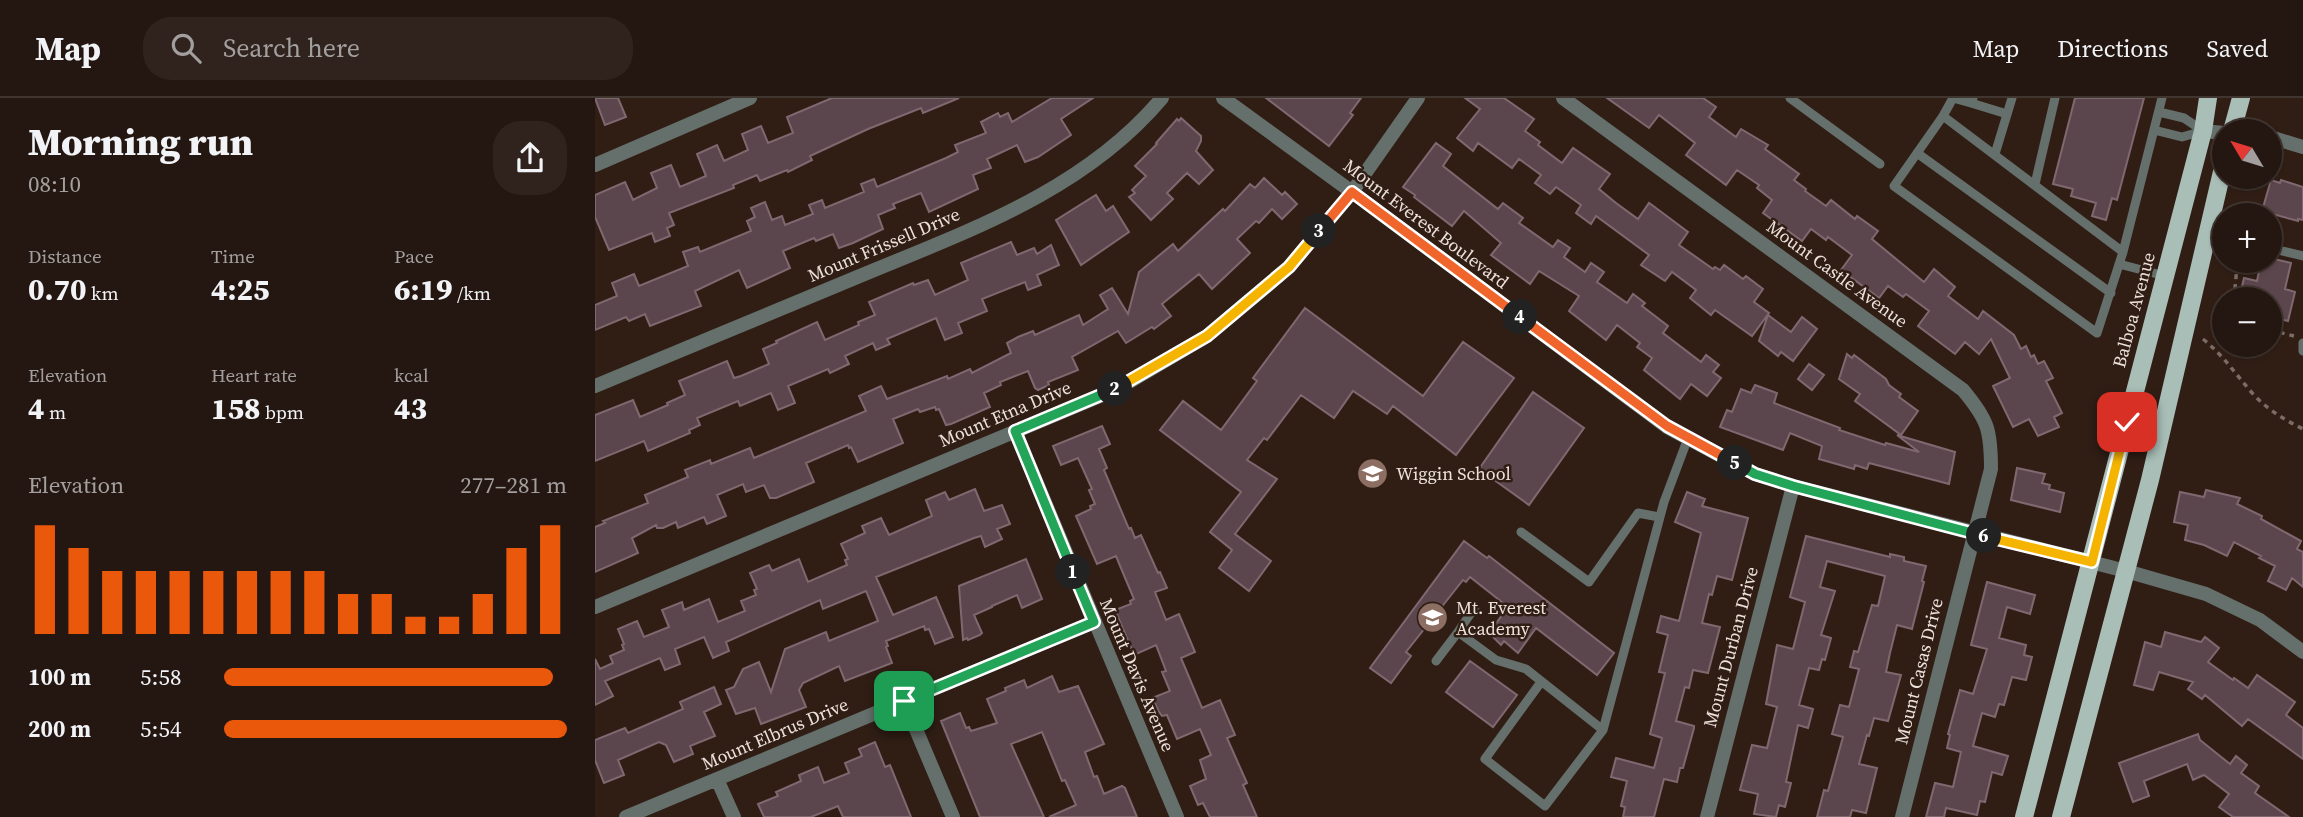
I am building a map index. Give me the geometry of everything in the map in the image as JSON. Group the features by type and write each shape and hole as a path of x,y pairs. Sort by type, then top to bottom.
{"main road":[{"name":"Balboa Avenue","path":"2024,817 2203,131 2208,98"},
{"path":"2235,119 2241,98"},
{"path":"2061,817 2150,480 2218,189"}],"street":[{"path":"595,165 750,98"},
{"name":"Mount Frissell Drive","path":"595,386 1007,215 1083,171 1142,122 1162,98"},
{"name":"Mount Everest Boulevard","path":"1223,98 1667,426 1755,474 2206,594 2260,620 2303,652"},
{"name":"Mount Etna Drive","path":"595,607 1119,387 1207,336 1289,267 1352,192 1418,98"},
{"name":"Mount Castle Avenue","path":"1563,98 1963,390 1981,412 1991,436 1991,469 1974,534"},
{"path":"2203,131 2212,132"},
{"path":"2282,141 2303,147"},
{"name":"Mount Davis Avenue","path":"1015,431 1177,817"},
{"name":"Mount Durban Drive","path":"1707,817 1793,486"},
{"name":"Mount Casas Drive","path":"1902,817 1974,534"},
{"name":"Mount Elbrus Drive","path":"626,817 1094,622"},
{"path":"904,701 953,817"},
{"path":"717,779 734,817"}],"lane":[{"path":"1790,98 1880,164"},
{"path":"2007,114 1972,101 1953,98 1894,186 2097,333 2123,252 2162,98"},
{"path":"1995,154 2012,98"},
{"path":"2035,184 2055,98"},
{"path":"2159,112 2184,118 2203,131"},
{"path":"1943,116 2123,252"},
{"path":"2154,130 2182,137 2203,131"},
{"path":"1917,153 2111,293"},
{"path":"2282,251 2303,256"},
{"path":"2119,264 2165,276"},
{"path":"2303,344 2303,351"},
{"path":"1541,681 1485,759 1545,806 1603,730 1659,517 1688,438"},
{"path":"1521,532 1589,582 1638,513 1659,517"},
{"path":"1436,661 1475,607"},
{"path":"1458,632 1496,660 1526,669 1603,730"}],"path":[{"path":"2282,333 2303,338"},
{"path":"2203,339 2220,353 2255,397 2281,418 2303,429"}],"building":[{"path":"595,98 618,98 626,117 605,125"},
{"path":"832,98 959,98 923,113 921,108 868,129 810,156 812,160 788,172 787,170 760,181 757,175 733,185 734,188 669,213 674,225 667,228 670,236 655,242 652,233 609,250 595,217 595,195 625,182 633,200 657,188 651,173 671,165 680,187 706,176 697,154 717,145 724,161 748,150 742,134 761,126 768,143 793,133 787,117"},
{"path":"1052,98 1093,98 1061,119 1071,135 1038,157 1025,162 1017,145 987,159 991,168 973,175 978,189 929,212 921,193 893,204 895,208 878,215 883,229 853,243 839,248 833,234 816,241 814,238 783,251 790,268 747,288 739,270 695,291 701,306 650,326 645,314 629,321 626,317 595,330 595,305 617,296 612,283 634,274 639,286 688,266 683,252 698,247 700,252 751,231 747,221 755,217 751,208 765,202 772,220 782,216 785,225 813,214 809,205 822,200 825,208 864,192 861,184 874,179 877,187 958,152 955,145 986,133 981,122 998,113 1000,117 1008,113 1012,122"},
{"path":"1266,98 1361,98 1350,113 1353,115 1329,146"},
{"path":"1465,98 1504,98 1534,119 1525,131 1562,163 1573,148 1610,174 1599,189 1616,203 1638,219 1649,203 1688,232 1679,245 1713,269 1715,267 1720,270 1724,265 1743,279 1746,276 1763,289 1754,302 1769,313 1752,336 1715,310 1711,315 1690,298 1696,290 1672,272 1665,281 1641,265 1649,255 1596,216 1591,224 1576,213 1581,205 1556,187 1550,194 1535,183 1541,175 1519,159 1512,168 1478,143 1473,151 1457,138 1480,109"},
{"path":"1607,98 1703,98 1716,107 1709,117 1736,137 1741,129 1768,145 1765,149 1799,174 1794,180 1806,189 1805,191 1826,206 1831,200 1855,219 1857,216 1878,231 1872,239 1924,282 1934,269 1955,287 1948,296 1978,319 1983,311 2014,335 2021,349 2026,346 2038,364 2044,361 2053,378 2046,381 2062,413 2054,417 2059,427 2038,436 2029,419 2013,427 1993,386 2010,378 1991,339 1979,354 1965,342 1955,354 1918,326 1929,311 1906,294 1903,297 1888,286 1879,298 1841,270 1852,255 1828,237 1826,240 1811,229 1802,241 1763,213 1772,200 1757,188 1759,185 1737,170 1726,185 1686,155 1695,143 1659,115 1649,128"},
{"path":"2075,98 2144,98 2117,200 2112,198 2106,220 2092,216 2096,203 2071,196 2073,189 2053,184"},
{"path":"1181,118 1201,136 1196,151 1213,170 1199,184 1187,173 1167,193 1173,199 1151,220 1129,197 1135,193 1132,190 1146,176 1135,166 1177,119 1179,121"},
{"path":"1436,143 1451,154 1443,166 1498,209 1503,203 1523,218 1519,223 1553,247 1558,240 1570,248 1564,257 1585,272 1591,263 1604,272 1597,282 1627,303 1633,294 1645,303 1642,306 1668,326 1663,333 1701,362 1706,355 1719,365 1713,372 1721,378 1707,396 1691,384 1680,399 1644,370 1652,358 1637,347 1640,343 1617,325 1606,340 1569,311 1579,296 1539,271 1530,284 1491,255 1501,243 1464,211 1452,226 1403,187"},
{"path":"1264,178 1282,195 1285,192 1297,204 1282,219 1272,209 1259,223 1256,221 1237,239 1250,253 1212,289 1199,274 1162,304 1171,316 1154,329 1152,327 1126,343 1118,331 1072,357 1078,370 1048,382 1049,385 1038,390 1028,371 1000,382 1001,385 984,393 990,407 951,424 946,425 939,409 936,410 935,407 920,412 918,409 893,419 903,443 858,462 848,445 806,463 814,482 776,498 770,498 764,485 746,492 743,484 717,495 726,516 707,524 704,517 678,528 676,522 663,528 657,528 656,525 632,538 638,553 595,572 595,527 605,523 603,521 648,503 645,495 688,477 685,470 710,460 711,464 750,448 754,458 866,411 859,396 881,386 887,399 947,376 948,379 970,369 972,373 1011,353 1007,343 1018,337 1033,331 1035,335 1079,315 1083,325 1108,309 1100,295 1112,288 1128,314 1139,272 1173,244 1178,251 1223,209 1225,211 1250,184 1255,188"},
{"path":"2282,180 2303,187 2303,220 2282,217 2282,203 2264,203 2268,189 2282,189"},
{"path":"1096,195 1106,211 1113,206 1129,232 1081,265 1056,220"},
{"path":"1011,242 1017,255 1034,248 1037,254 1051,245 1059,265 1037,275 1041,285 1028,290 1025,282 982,299 987,311 958,323 962,333 945,340 936,318 887,339 890,344 876,350 873,343 845,356 849,364 830,373 828,369 788,386 795,403 778,410 771,393 740,406 738,401 697,418 700,425 689,430 690,433 648,451 644,441 595,461 595,415 633,400 640,417 685,395 679,381 727,361 734,378 741,376 769,364 763,349 777,343 776,341 817,322 825,340 875,315 869,302 913,283 914,285 928,280 935,295 968,280 961,263"},
{"path":"2282,261 2291,263 2285,289 2295,292 2288,321 2282,320 2282,287 2242,287 2244,278 2257,281 2259,273 2282,273"},
{"path":"1305,308 1423,396 1463,342 1514,378 1456,455 1393,406 1387,414 1353,391 1334,418 1301,395 1267,440 1264,438 1247,460 1277,479 1235,534 1271,561 1249,591 1219,568 1232,550 1210,532 1241,492 1160,430 1183,401 1221,430 1257,381 1253,378"},
{"path":"1768,315 1791,332 1802,317 1817,329 1793,361 1781,352 1778,356 1759,341"},
{"path":"1847,354 1852,358 1854,355 1886,379 1889,385 1901,394 1899,397 1918,411 1901,435 1855,401 1860,394 1839,379"},
{"path":"1809,364 1824,375 1812,390 1798,379"},
{"path":"1755,385 1777,393 1774,403 1840,428 1839,430 1885,445 1886,443 1919,452 1897,435 1955,452 1949,484 1869,463 1867,469 1855,465 1854,469 1819,459 1822,446 1790,433 1783,450 1720,427 1727,410 1732,412 1741,389 1751,393"},
{"path":"1533,392 1584,428 1529,505 1479,469"},
{"path":"1102,426 1110,444 1099,449 1107,468 1104,470 1129,529 1131,528 1135,538 1141,535 1167,588 1155,592 1166,620 1179,614 1195,652 1181,658 1202,708 1220,700 1235,735 1227,738 1247,783 1243,785 1257,817 1210,817 1203,803 1198,805 1190,786 1206,779 1200,760 1211,755 1200,729 1177,739 1167,715 1162,716 1159,712 1152,698 1170,691 1162,672 1166,671 1156,645 1134,655 1115,610 1131,604 1130,601 1134,599 1116,556 1097,564 1076,516 1095,504 1089,490 1092,489 1078,458 1061,465 1053,446"},
{"path":"2017,468 2045,474 2042,483 2050,485 2049,489 2064,493 2060,512 2011,500"},
{"path":"975,489 984,511 1002,505 1010,524 997,529 1002,539 985,547 981,536 974,538 876,577 893,615 936,597 953,637 935,644 929,629 925,630 924,626 886,641 892,663 845,681 839,666 803,683 799,690 806,707 761,724 755,708 736,714 726,690 734,687 743,669 759,662 771,692 785,649 826,632 829,641 878,621 866,591 823,609 820,600 726,642 729,651 713,658 704,637 675,649 680,664 665,670 660,658 605,681 613,696 595,705 595,659 600,669 613,663 610,656 624,650 618,629 637,621 644,637 669,627 662,610 682,602 684,610 709,599 718,622 745,611 741,601 756,595 754,590 757,589 750,573 769,565 772,571 799,559 808,582 847,565 845,560 848,559 841,544 865,533 862,526 881,518 889,535 932,516 926,500 945,492 949,500"},
{"path":"2206,490 2240,498 2237,504 2262,516 2261,519 2301,541 2297,549 2303,552 2303,587 2292,578 2286,590 2268,581 2275,566 2234,542 2227,556 2185,540 2188,525 2174,522 2180,492 2204,497"},
{"path":"1687,492 1705,499 1702,506 1748,518 1732,580 1717,576 1712,595 1709,594 1702,623 1720,627 1708,673 1693,670 1689,688 1685,687 1676,721 1694,726 1683,768 1680,768 1677,782 1664,779 1654,817 1623,817 1625,807 1621,806 1627,781 1611,777 1616,758 1654,768 1662,738 1650,734 1665,673 1659,672 1668,635 1657,632 1661,616 1679,621 1701,533 1675,522"},
{"path":"1806,536 1890,557 1890,554 1904,557 1904,561 1926,566 1912,629 1897,625 1890,653 1886,672 1901,675 1888,721 1874,718 1859,764 1877,768 1866,813 1852,810 1850,817 1817,817 1824,790 1828,791 1843,737 1832,734 1840,705 1849,707 1859,669 1850,667 1854,651 1858,652 1872,605 1878,606 1885,576 1827,561 1820,587 1835,591 1821,635 1831,638 1825,660 1822,659 1819,670 1809,668 1799,705 1813,709 1808,728 1798,725 1786,782 1791,783 1785,807 1779,805 1776,817 1754,814 1758,794 1740,790 1752,745 1767,748 1777,707 1766,704 1777,645 1793,649 1805,602 1790,597"},
{"path":"1464,541 1487,558 1489,556 1614,653 1597,675 1536,628 1518,653 1504,641 1501,645 1489,633 1508,607 1470,577 1466,582 1463,580 1406,652 1411,656 1391,683 1370,668"},
{"path":"1026,559 1042,599 1022,608 1017,595 974,615 982,633 963,640 959,586"},
{"path":"1987,582 2035,595 2030,614 2007,607 1999,638 2026,645 2024,655 2032,657 2026,680 2012,677 2004,705 1999,704 1995,717 1982,713 1973,746 2008,756 2002,775 1992,772 1985,802 1980,801 1977,815 1946,808 1944,817 1926,817 1935,783 1953,787 1961,752 1947,748 1948,734 1960,690 1973,694 1987,649 1971,645"},
{"path":"2165,632 2201,642 2205,637 2219,648 2208,662 2248,688 2257,675 2295,702 2286,715 2303,728 2303,759 2248,719 2242,726 2205,695 2202,699 2188,689 2193,682 2159,672 2153,690 2134,685 2145,642 2161,647"},
{"path":"1470,661 1517,695 1493,727 1446,692"},
{"path":"1052,676 1059,692 1078,686 1104,744 1085,752 1094,777 1097,776 1104,794 1122,786 1125,788 1137,817 1049,817 1076,805 1065,780 1062,781 1042,732 1011,744 1044,817 980,817 941,721 960,713 966,728 969,727 971,731 997,723 987,699 1024,680 1027,688"},
{"path":"714,687 721,704 704,712 715,736 690,746 693,754 674,762 666,745 659,742 618,760 624,775 604,783 595,760 595,740 625,728 628,733 683,709 680,702"},
{"path":"2198,734 2200,740 2230,764 2236,756 2247,765 2241,773 2259,786 2255,793 2289,817 2233,817 2219,807 2229,794 2204,775 2193,780 2187,764 2144,781 2149,796 2133,802 2119,763"},
{"path":"875,742 885,767 890,765 911,817 843,817 838,806 811,817 764,817 758,804 778,796 776,792 801,781 799,775 818,767 824,783 849,773 845,763 862,756 859,749"}],"place":[{"name":"Wiggin School","path":"1373,474"},
{"name":"Mt. Everest Academy","path":"1433,618"}],"route":[{"path":"904,701 1094,622 1015,431 1119,387 1207,336 1289,267 1352,192 1667,426 1755,474 1793,486 2092,562 2127,422"}]}
